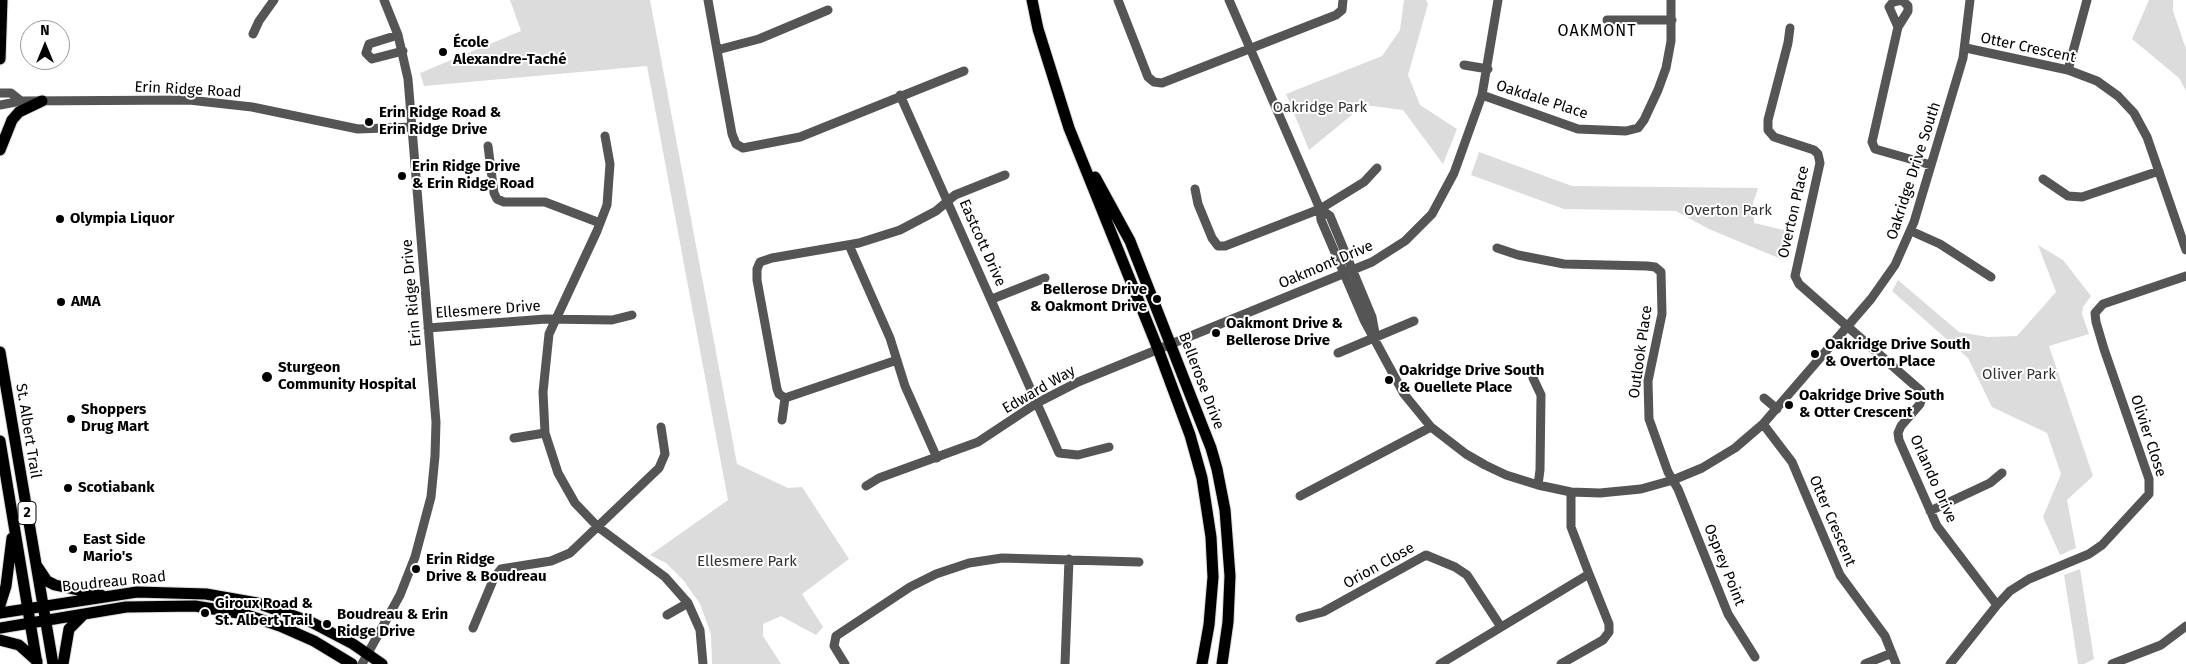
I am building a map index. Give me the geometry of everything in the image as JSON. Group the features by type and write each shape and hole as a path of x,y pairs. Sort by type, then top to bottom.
{"main road":[{"path":"0,59 2,0"},
{"name":"Bellerose Drive","path":"1032,0 1045,54 1069,128 1158,348 1197,456 1209,517 1213,577 1209,625 1202,664"},
{"path":"0,150 4,137 16,116 25,108 42,101"},
{"name":"Bellerose Drive","path":"1069,128 1130,241 1211,448 1225,510 1230,576 1228,622 1222,664"},
{"name":"St. Albert Trail","path":"0,352 53,664"},
{"name":"St. Albert Trail","path":"0,441 37,663"},
{"path":"0,605 6,586 13,527"},
{"path":"35,562 51,583 105,596"},
{"name":"Boudreau Road","path":"0,613 105,596 168,591 206,594 275,608 311,622 365,659 382,664"},
{"name":"Boudreau Road","path":"0,628 126,607 174,605 225,610 267,621 294,631 352,664"},
{"path":"63,664 69,629 75,620 85,613"},
{"path":"0,640 19,646 37,663"}],"street":[{"path":"253,34 259,20 274,0"},
{"name":"Erin Ridge Drive","path":"365,659 410,572 431,496 436,422 412,126 403,51 384,0"},
{"path":"708,0 732,134 736,144 744,148 800,137 900,95 964,71"},
{"path":"1118,0 1146,73 1154,82 1166,82 1336,15 1342,10 1343,0"},
{"name":"Oakridge Drive South","path":"1229,0 1320,209 1321,220 1348,272 1364,320 1375,337 1395,380 1431,427 1466,454 1485,465 1538,486 1571,492 1620,492 1673,480 1724,456 1762,424 1848,326 1895,265 1911,231 1966,48 1970,0"},
{"name":"Oakmont Drive","path":"1158,348 1348,272 1388,253 1415,232 1432,214 1454,173 1482,95 1488,69 1498,0"},
{"name":"Oakdale Place","path":"1482,95 1578,129 1596,131 1635,130 1644,120 1663,76 1671,41 1671,0"},
{"path":"2068,70 2087,0"},
{"path":"717,50 759,39 828,10"},
{"path":"1608,20 1672,20"},
{"path":"1898,27 1872,142 1875,149 1931,165"},
{"name":"Overton Place","path":"1790,28 1788,43 1768,120 1768,130 1774,137 1814,150 1818,154 1820,163 1795,276 1799,284 1848,326"},
{"path":"398,35 370,44 366,49 366,54 372,58 403,51"},
{"name":"Otter Crescent","path":"1966,48 2068,70 2097,82 2124,102 2143,128 2186,250"},
{"path":"1464,65 1488,69"},
{"name":"Erin Ridge Road","path":"0,93 11,93 21,101"},
{"name":"Eastcott Drive","path":"900,95 1060,454 1078,455 1109,447"},
{"name":"Erin Ridge Road","path":"0,105 21,101 209,102 252,107 350,128 375,129 412,126"},
{"path":"605,136 610,158 607,205 555,319 612,320 632,315"},
{"path":"488,146 494,193 497,199 504,202 530,200 551,203 600,223"},
{"path":"1195,188 1198,204 1212,238 1222,246 1320,209 1364,182 1377,168"},
{"path":"2043,179 2068,196 2082,197 2159,171"},
{"path":"785,398 779,394 777,389 757,280 758,259 849,245 918,222 954,195 1005,175"},
{"path":"1911,231 1940,244 1991,277"},
{"path":"849,245 890,338 905,386 937,458"},
{"name":"Outlook Place","path":"1497,248 1518,256 1564,264 1647,266 1661,272 1661,322 1650,371 1647,400 1654,437 1673,480"},
{"name":"Olivier Close","path":"1950,664 1996,605 2024,581 2088,554 2102,545 2150,492 2149,479 2101,340 2095,312 2103,304 2186,276"},
{"path":"992,299 1045,278"},
{"name":"Ellesmere Drive","path":"428,328 555,319 549,334 542,392 544,433 552,460 574,502 598,527 665,576 688,603 700,630 703,664"},
{"path":"1338,353 1414,321"},
{"name":"Orlando Drive","path":"1848,326 1921,391 1920,404 1901,426 1898,437 1941,533 1996,605"},
{"name":"Edward Way","path":"866,486 879,478 978,442 1037,403 1078,382 1158,348"},
{"path":"785,398 897,360"},
{"path":"1532,378 1541,395 1538,486"},
{"path":"782,420 785,398"},
{"path":"1764,398 1776,409"},
{"name":"Otter Crescent","path":"1762,424 1792,462 1840,575 1885,636 1896,664"},
{"path":"1300,496 1431,427"},
{"path":"474,628 494,578 501,569 559,558 575,548 659,468 665,449 661,428"},
{"path":"514,438 544,433"},
{"path":"1930,511 1990,483 2002,473"},
{"name":"Osprey Point","path":"1673,480 1728,614 1755,657"},
{"path":"1561,664 1603,640 1609,632 1609,624 1571,527 1571,492"},
{"name":"Orion Close","path":"1300,618 1323,612 1426,555 1455,567 1467,575 1501,627"},
{"path":"845,664 834,646 836,636 910,587 936,574 969,564 1002,558 1139,562"},
{"path":"1065,664 1069,559"},
{"path":"1440,664 1589,574"},
{"path":"667,615 688,603"},
{"path":"2112,664 2161,645 2186,626"},
{"path":"1864,664 1892,653"}],"green space":[{"name":"Ellesmere Park","path":"510,0 650,0 737,464 788,488 802,487 849,559 802,594 823,627 816,635 781,616 763,624 763,636 781,664 712,664 711,634 700,604 684,581 666,563 650,555 728,500 647,66 424,86 420,73 521,31"},
{"name":"Oakridge Park","path":"1404,0 1426,0 1428,4 1408,75 1420,105 1457,129 1443,164 1403,110 1364,105 1309,150 1286,94 1382,56 1400,30"},
{"path":"2149,0 2173,0 2173,11 2186,49 2186,91 2179,78 2132,39"},
{"name":"Overton Park","path":"1479,152 1572,186 1758,188 1753,203 1754,223 1792,232 1781,259 1709,229 1676,211 1564,209 1471,175"},
{"name":"Oliver Park","path":"2038,245 2063,260 2091,296 2083,307 2082,314 2089,334 2049,346 2093,476 2067,500 2076,548 2060,555 2043,517 2061,474 2047,433 1992,407 1968,358 1892,291 1898,280 1959,332 1988,337 2017,336 2056,292"},
{"path":"2080,569 2094,659 2084,664 2078,664 2064,575"}],"place":[{"name":"École Alexandre-Taché","path":"443,52"},
{"name":"Erin Ridge Road & Erin Ridge Drive","path":"369,122"},
{"name":"Erin Ridge Drive & Erin Ridge Road","path":"402,176"},
{"name":"Olympia Liquor","path":"60,219"},
{"name":"Bellerose Drive & Oakmont Drive","path":"1157,299"},
{"name":"AMA","path":"61,302"},
{"name":"Oakmont Drive & Bellerose Drive","path":"1216,333"},
{"name":"Oakridge Drive South & Overton Place","path":"1815,354"},
{"name":"Sturgeon Community Hospital","path":"267,377"},
{"name":"Oakridge Drive South & Ouellete Place","path":"1389,380"},
{"name":"Oakridge Drive South & Otter Crescent","path":"1789,405"},
{"name":"Shoppers Drug Mart","path":"71,419"},
{"name":"Scotiabank","path":"68,488"},
{"name":"East Side Mario's","path":"73,549"},
{"name":"Erin Ridge Drive & Boudreau","path":"416,569"},
{"name":"Giroux Road & St. Albert Trail","path":"205,613"},
{"name":"Boudreau & Erin Ridge Drive","path":"327,624"}],"district":[{"name":"OAKMONT","path":"1597,32"}]}
